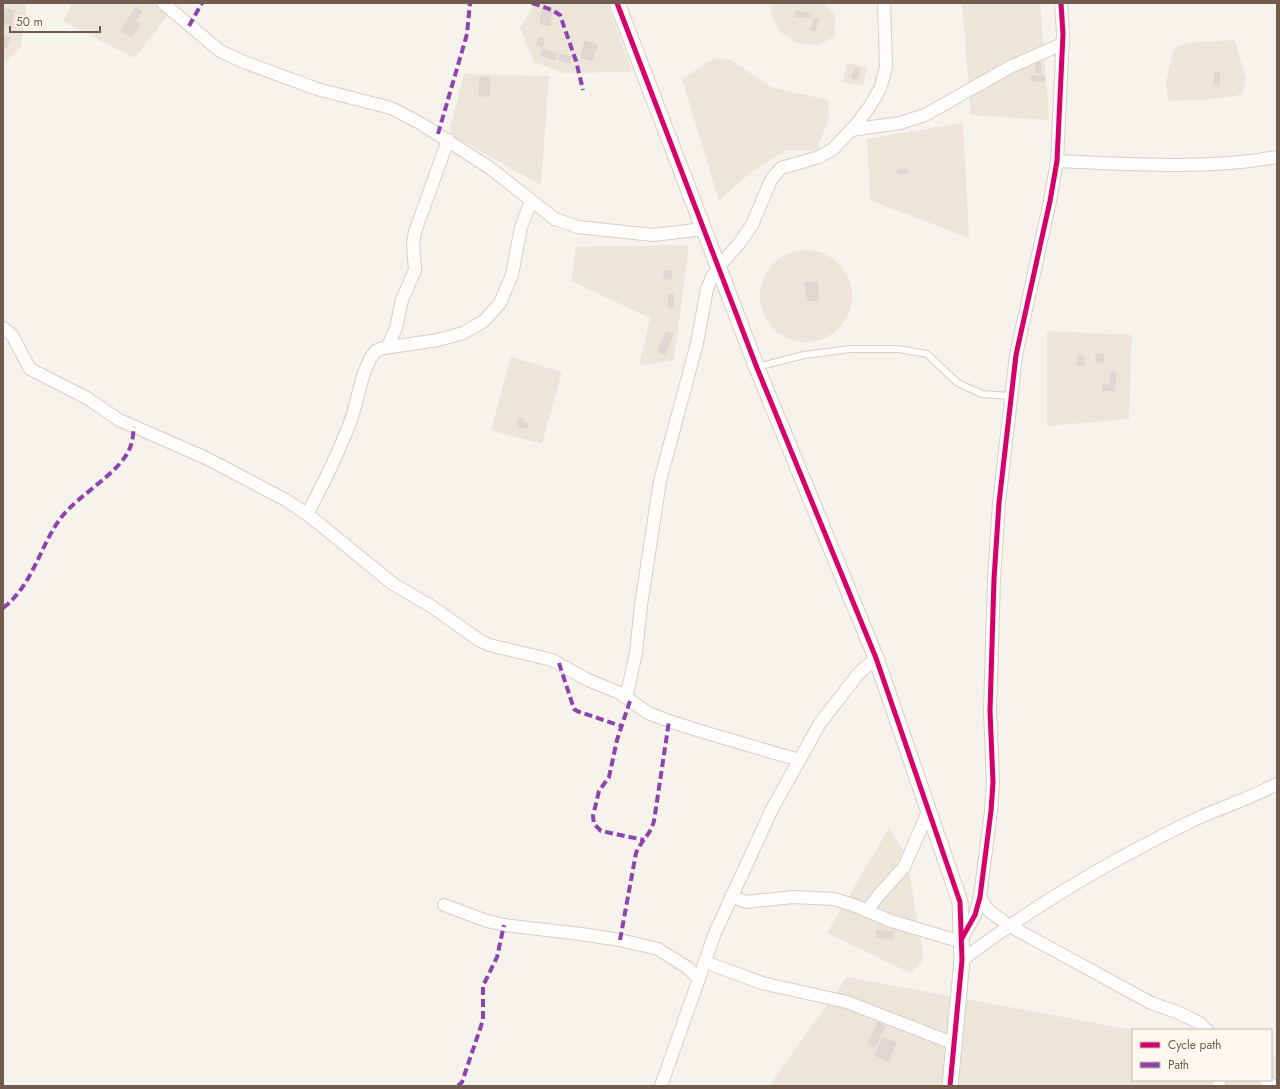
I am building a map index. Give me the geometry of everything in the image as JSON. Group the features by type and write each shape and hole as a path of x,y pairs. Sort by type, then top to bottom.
{"street":[{"path":"163,3 220,51 244,62 317,89 391,108 448,140 490,168 555,219 578,227 653,235 704,229"},
{"path":"617,3 757,368 876,658 960,902 962,960 950,1086"},
{"path":"626,698 636,654 641,605 660,482 697,343 707,289 719,266 738,245 752,225 771,180 781,168 819,157 833,148 851,130 870,106 880,89 886,67 884,3"},
{"path":"962,940 976,915 980,897 991,811 993,782 990,711 994,579 999,503 1010,396 1016,355 1050,201 1057,161 1062,44 1061,3"},
{"path":"851,130 900,123 925,115 1010,67 1062,44"},
{"path":"387,348 396,328 402,300 415,270 413,244 415,232 448,140"},
{"path":"1057,161 1204,165 1236,164 1277,157"},
{"path":"307,514 321,489 351,418 365,374 374,353 378,349 438,340 463,333 484,321 500,303 512,275 521,227 531,200"},
{"path":"3,328 12,335 30,369 87,398 118,420 212,461 286,500 307,514 393,584 431,606 479,640 489,645 552,660 588,680 620,693 648,713 669,721 799,760"},
{"path":"661,1086 715,933 772,809 820,723 839,697 860,673 876,658"},
{"path":"962,960 1008,925 1099,869 1197,819 1277,784"},
{"path":"867,911 878,896 904,867 929,810"},
{"path":"731,896 746,902 793,896 834,900 856,906 891,921 962,940"},
{"path":"980,897 987,909 1008,925 1151,1003 1177,1012 1206,1029"},
{"path":"444,905 487,921 504,925 620,940 658,949 688,968 699,979"},
{"path":"705,962 762,983 847,1002 955,1044"}],"lane":[{"path":"757,368 804,355 843,350 899,349 927,354 958,383 982,394 1010,396"}],"shaded area":[{"path":"3,3 25,3 26,9 21,47 6,62 3,61"},
{"path":"72,3 177,4 134,58 63,21"},
{"path":"536,3 607,3 632,72 564,73 534,62 520,28"},
{"path":"774,3 824,3 836,16 834,37 818,45 799,44 780,32 770,11"},
{"path":"962,3 1040,3 1049,117 1048,120 971,115"},
{"path":"1235,40 1246,80 1243,93 1236,96 1202,100 1168,101 1166,82 1173,50 1184,43"},
{"path":"714,58 731,60 771,87 828,100 829,118 817,150 787,150 751,172 719,201 682,79"},
{"path":"847,63 867,67 863,86 843,82"},
{"path":"464,74 549,76 541,185 449,134"},
{"path":"963,123 969,238 870,200 867,139"},
{"path":"689,245 674,360 639,366 650,318 571,281 576,247"},
{"path":"806,250 824,254 838,264 848,278 852,296 848,314 838,328 824,338 806,342 788,338 774,328 764,314 760,296 764,278 774,264 788,254"},
{"path":"1047,331 1132,335 1129,419 1047,426"},
{"path":"511,357 562,372 542,444 491,430"},
{"path":"889,828 906,855 924,959 910,973 827,933"},
{"path":"847,977 1132,1030 1132,1081 1272,1081 1272,1056 1277,1057 1277,1086 769,1086"}],"building":[{"path":"136,8 142,11 135,22 140,25 131,37 121,30"},
{"path":"5,9 14,11 11,25 4,24"},
{"path":"542,10 552,12 550,26 540,24"},
{"path":"796,11 811,14 810,18 795,16"},
{"path":"814,18 818,19 815,31 811,30"},
{"path":"4,35 10,38 6,48 3,47"},
{"path":"539,37 545,39 542,47 537,45"},
{"path":"585,41 597,45 592,61 581,57"},
{"path":"543,49 557,54 555,60 540,55"},
{"path":"561,54 571,57 569,63 559,60"},
{"path":"1036,62 1041,63 1041,73 1036,73"},
{"path":"855,68 860,70 857,79 852,78"},
{"path":"1215,72 1220,72 1219,85 1214,84"},
{"path":"1032,75 1044,76 1044,82 1031,81"},
{"path":"480,77 490,78 489,96 479,96"},
{"path":"898,169 908,170 908,173 897,173"},
{"path":"664,271 672,271 671,279 664,279"},
{"path":"817,282 819,300 808,301 805,283"},
{"path":"673,294 674,308 669,308 668,295"},
{"path":"666,332 673,334 665,354 658,351"},
{"path":"1096,354 1104,354 1103,363 1096,362"},
{"path":"1078,356 1084,356 1084,365 1077,365"},
{"path":"1111,372 1116,372 1114,391 1103,390 1103,384 1110,385"},
{"path":"518,419 523,419 523,423 528,423 528,428 517,427"},
{"path":"877,930 893,932 892,939 876,937"},
{"path":"878,1023 885,1026 875,1047 868,1043"},
{"path":"883,1037 896,1043 888,1062 875,1055"}],"marked path":[{"path":"189,26 202,3"},
{"path":"438,134 467,34 470,3"},
{"path":"532,3 552,10 560,15 576,61 583,90"},
{"path":"3,608 22,588 60,519 77,501 119,465 132,443 134,427"},
{"path":"559,663 574,709 621,726"},
{"path":"630,701 617,740 609,777 599,791 593,816 594,824 601,831 644,840"},
{"path":"620,940 636,853 654,821 669,721"},
{"path":"458,1086 462,1082 483,1020 483,986 497,957 504,925"}],"cycle path":[{"path":"617,3 757,368 876,658 960,902 962,960 950,1086"},
{"path":"962,938 975,915 980,897 991,811 993,782 990,711 994,579 999,503 1016,355 1050,201 1057,161 1063,34 1061,3"}]}
